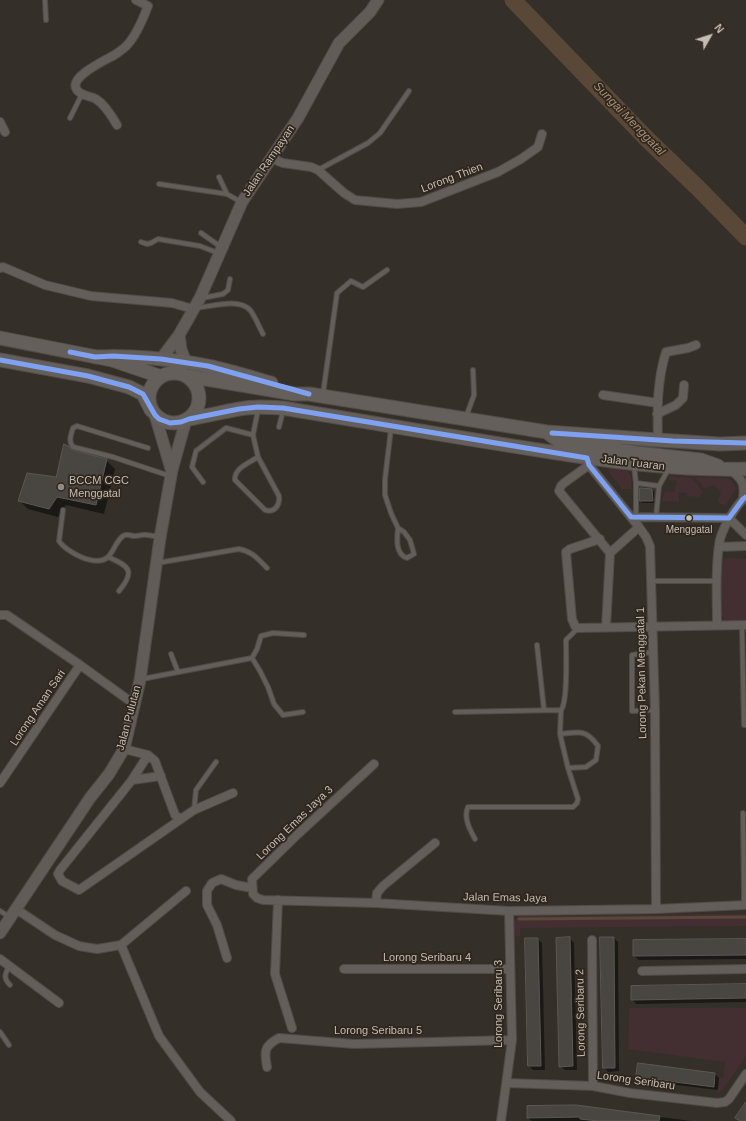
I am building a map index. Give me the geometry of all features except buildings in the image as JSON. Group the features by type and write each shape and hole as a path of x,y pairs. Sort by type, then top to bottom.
{"main road":[{"path":"0,338 112,360 159,376"},
{"path":"95,357 113,356 208,366 309,394"},
{"path":"0,360 88,376 129,387 143,394 153,412 159,419 170,423 181,422 187,419 196,409 199,397 196,385 188,376 175,372 159,376 153,383 149,392 148,401 153,412"},
{"name":"Jalan Tuaran","path":"188,376 295,394 323,396 547,432 720,444 746,443"},
{"path":"323,396 331,405 520,436 524,439 521,445 509,446"},
{"name":"Jalan Tuaran","path":"187,419 239,409 258,407 283,408 509,446 588,461 669,468 730,470 746,469"},
{"path":"547,432 560,442 701,460 730,470"}],"street":[{"path":"118,125 98,100 82,94 77,91 76,87 80,76 129,44 148,6 136,0"},
{"name":"Jalan Rampayan","path":"161,360 179,335 200,298 242,202 298,118 339,43 370,12 378,0"},
{"path":"0,122 5,132"},
{"name":"Lorong Thien","path":"270,158 283,163 311,167 318,170 344,193 355,200 397,204 421,202 498,172 538,147 542,134"},
{"path":"0,268 45,285 91,296 172,303 193,309"},
{"path":"179,335 181,349 186,363"},
{"path":"658,440 658,403 662,363 666,352 696,345"},
{"path":"657,414 676,405 683,398 684,385"},
{"path":"604,395 658,403"},
{"name":"Jalan Pulutan","path":"153,412 171,473"},
{"name":"Jalan Pulutan","path":"0,933 90,798 109,774 124,749 140,680 160,538 171,473 187,419"},
{"path":"588,461 561,486 559,491 610,553 606,627"},
{"name":"Lorong Pekan Menggatal 1","path":"588,461 633,517 646,536 650,546 655,710 656,909"},
{"path":"717,625 718,547 729,518 744,498 744,488 740,476 730,470"},
{"path":"633,517 729,518 746,535"},
{"path":"610,553 639,527"},
{"path":"600,540 570,549 566,552 572,619 575,626 578,628 652,625 744,625"},
{"path":"718,547 746,546"},
{"path":"0,615 7,615 134,704"},
{"name":"Lorong Aman Sari","path":"0,783 80,665"},
{"path":"124,749 148,755 155,761 175,815 181,819"},
{"path":"148,755 132,780 60,870 58,874 62,881 80,890 194,810 233,793"},
{"name":"Lorong Emas Jaya 3","path":"252,888 252,879 374,764"},
{"path":"132,780 161,776"},
{"path":"376,903 377,893 383,886 435,843"},
{"path":"227,958 217,925 207,904 207,892 212,883 221,879 236,885 252,888"},
{"name":"Jalan Emas Jaya","path":"252,888 253,894 257,898 263,900 376,903 509,911 656,909 745,905"},
{"path":"13,913 79,946 97,949 121,945 186,891"},
{"path":"278,900 275,974 292,1028"},
{"name":"Lorong Seribaru 3","path":"501,1121 512,1040 509,911"},
{"name":"Lorong Seribaru 2","path":"592,940 593,1086"},
{"path":"121,945 159,1036 200,1092 231,1121"},
{"path":"0,959 59,1003"},
{"name":"Lorong Seribaru 4","path":"344,969 510,969"},
{"path":"642,971 746,969"},
{"name":"Lorong Seribaru 5","path":"267,1067 265,1054 267,1047 279,1038 354,1044 512,1040"},
{"name":"Lorong Seribaru","path":"507,1084 593,1086 630,1093 716,1104 725,1102 729,1099 746,1074"}],"lane":[{"path":"45,0 46,20"},
{"path":"318,170 368,143 380,133 409,91"},
{"path":"70,118 82,94"},
{"path":"219,177 227,194"},
{"path":"159,184 227,194 242,202"},
{"path":"201,233 220,250"},
{"path":"141,242 151,243 158,239 220,250"},
{"path":"323,396 338,293 351,281 363,287 387,270"},
{"path":"200,298 215,297 224,294 228,290 230,279"},
{"path":"193,309 223,304 236,303 243,305 250,310 264,334"},
{"path":"465,419 474,395 473,370"},
{"path":"258,407 253,435 258,457 279,496 279,505 268,511 264,510 235,480 235,474 238,470 258,457"},
{"path":"280,427 283,408"},
{"path":"148,448 76,426 73,428 70,440 73,447 171,473"},
{"path":"391,426 385,479 385,495 398,528 398,547 403,557 407,558 414,554 414,549 404,532 398,528"},
{"path":"203,482 192,467 196,451 226,428 253,435"},
{"path":"633,464 636,483 633,517"},
{"path":"656,517 659,486 669,468"},
{"path":"636,483 659,486"},
{"path":"63,510 59,541 63,547 89,559 102,560 108,557 122,536 128,534 135,536 146,534 160,538"},
{"path":"157,563 239,549 248,551 255,555 266,568"},
{"path":"108,557 124,565 128,570 129,576 127,582 119,591"},
{"path":"651,581 717,581"},
{"path":"744,625 744,725 746,725"},
{"path":"475,839 468,827 466,811 468,807 573,807 577,803 578,799 568,768 560,734 561,710 564,705 565,695 566,640 578,628"},
{"path":"252,658 257,649 261,636 273,633 304,635"},
{"path":"538,645 544,710"},
{"path":"653,652 632,655 632,711 655,710"},
{"path":"171,654 178,672"},
{"path":"140,680 252,658"},
{"path":"252,658 268,687 274,704 283,715 303,712"},
{"path":"455,712 561,710"},
{"path":"560,734 579,732 591,736 598,746 596,760 586,768 568,768"},
{"path":"194,810 196,790 216,762"},
{"path":"743,814 745,905"},
{"path":"0,911 13,913"},
{"path":"9,966 5,975 6,980 10,985"},
{"path":"0,1032 9,1045"}],"shaded area":[{"path":"609,468 627,471 631,476 631,489 622,489 607,470"},
{"path":"670,476 692,478 703,492 700,497 687,496 687,493 679,493 679,502 662,501 665,491 674,492 677,481 669,480"},
{"path":"695,477 726,478 732,482 736,489 726,505 720,504 718,500 721,493 718,488 713,485 705,489"},
{"path":"726,558 746,559 746,624 726,624 722,616 721,562"},
{"path":"746,914 746,926 520,928 520,936 514,936 513,922 519,915"},
{"path":"629,1008 746,1008 746,1056 720,1093 717,1092 719,1077 723,1078 725,1062 628,1049"}],"waterway":[{"name":"Sungai Menggatal","path":"513,0 647,139 746,237"},
{"path":"519,919 746,917"}],"transit line":[{"path":"70,352 95,357 113,356 161,359 208,366 309,394"},
{"path":"0,360 88,376 129,387 143,394 155,415 159,419 170,423 181,422 239,409 258,407 283,408 587,458 589,465 631,517 729,518 746,497"},
{"path":"552,433 673,441 746,443"}],"place":[{"name":"BCCM CGC Menggatal","path":"61,487"},
{"name":"Menggatal","path":"689,518"}]}
